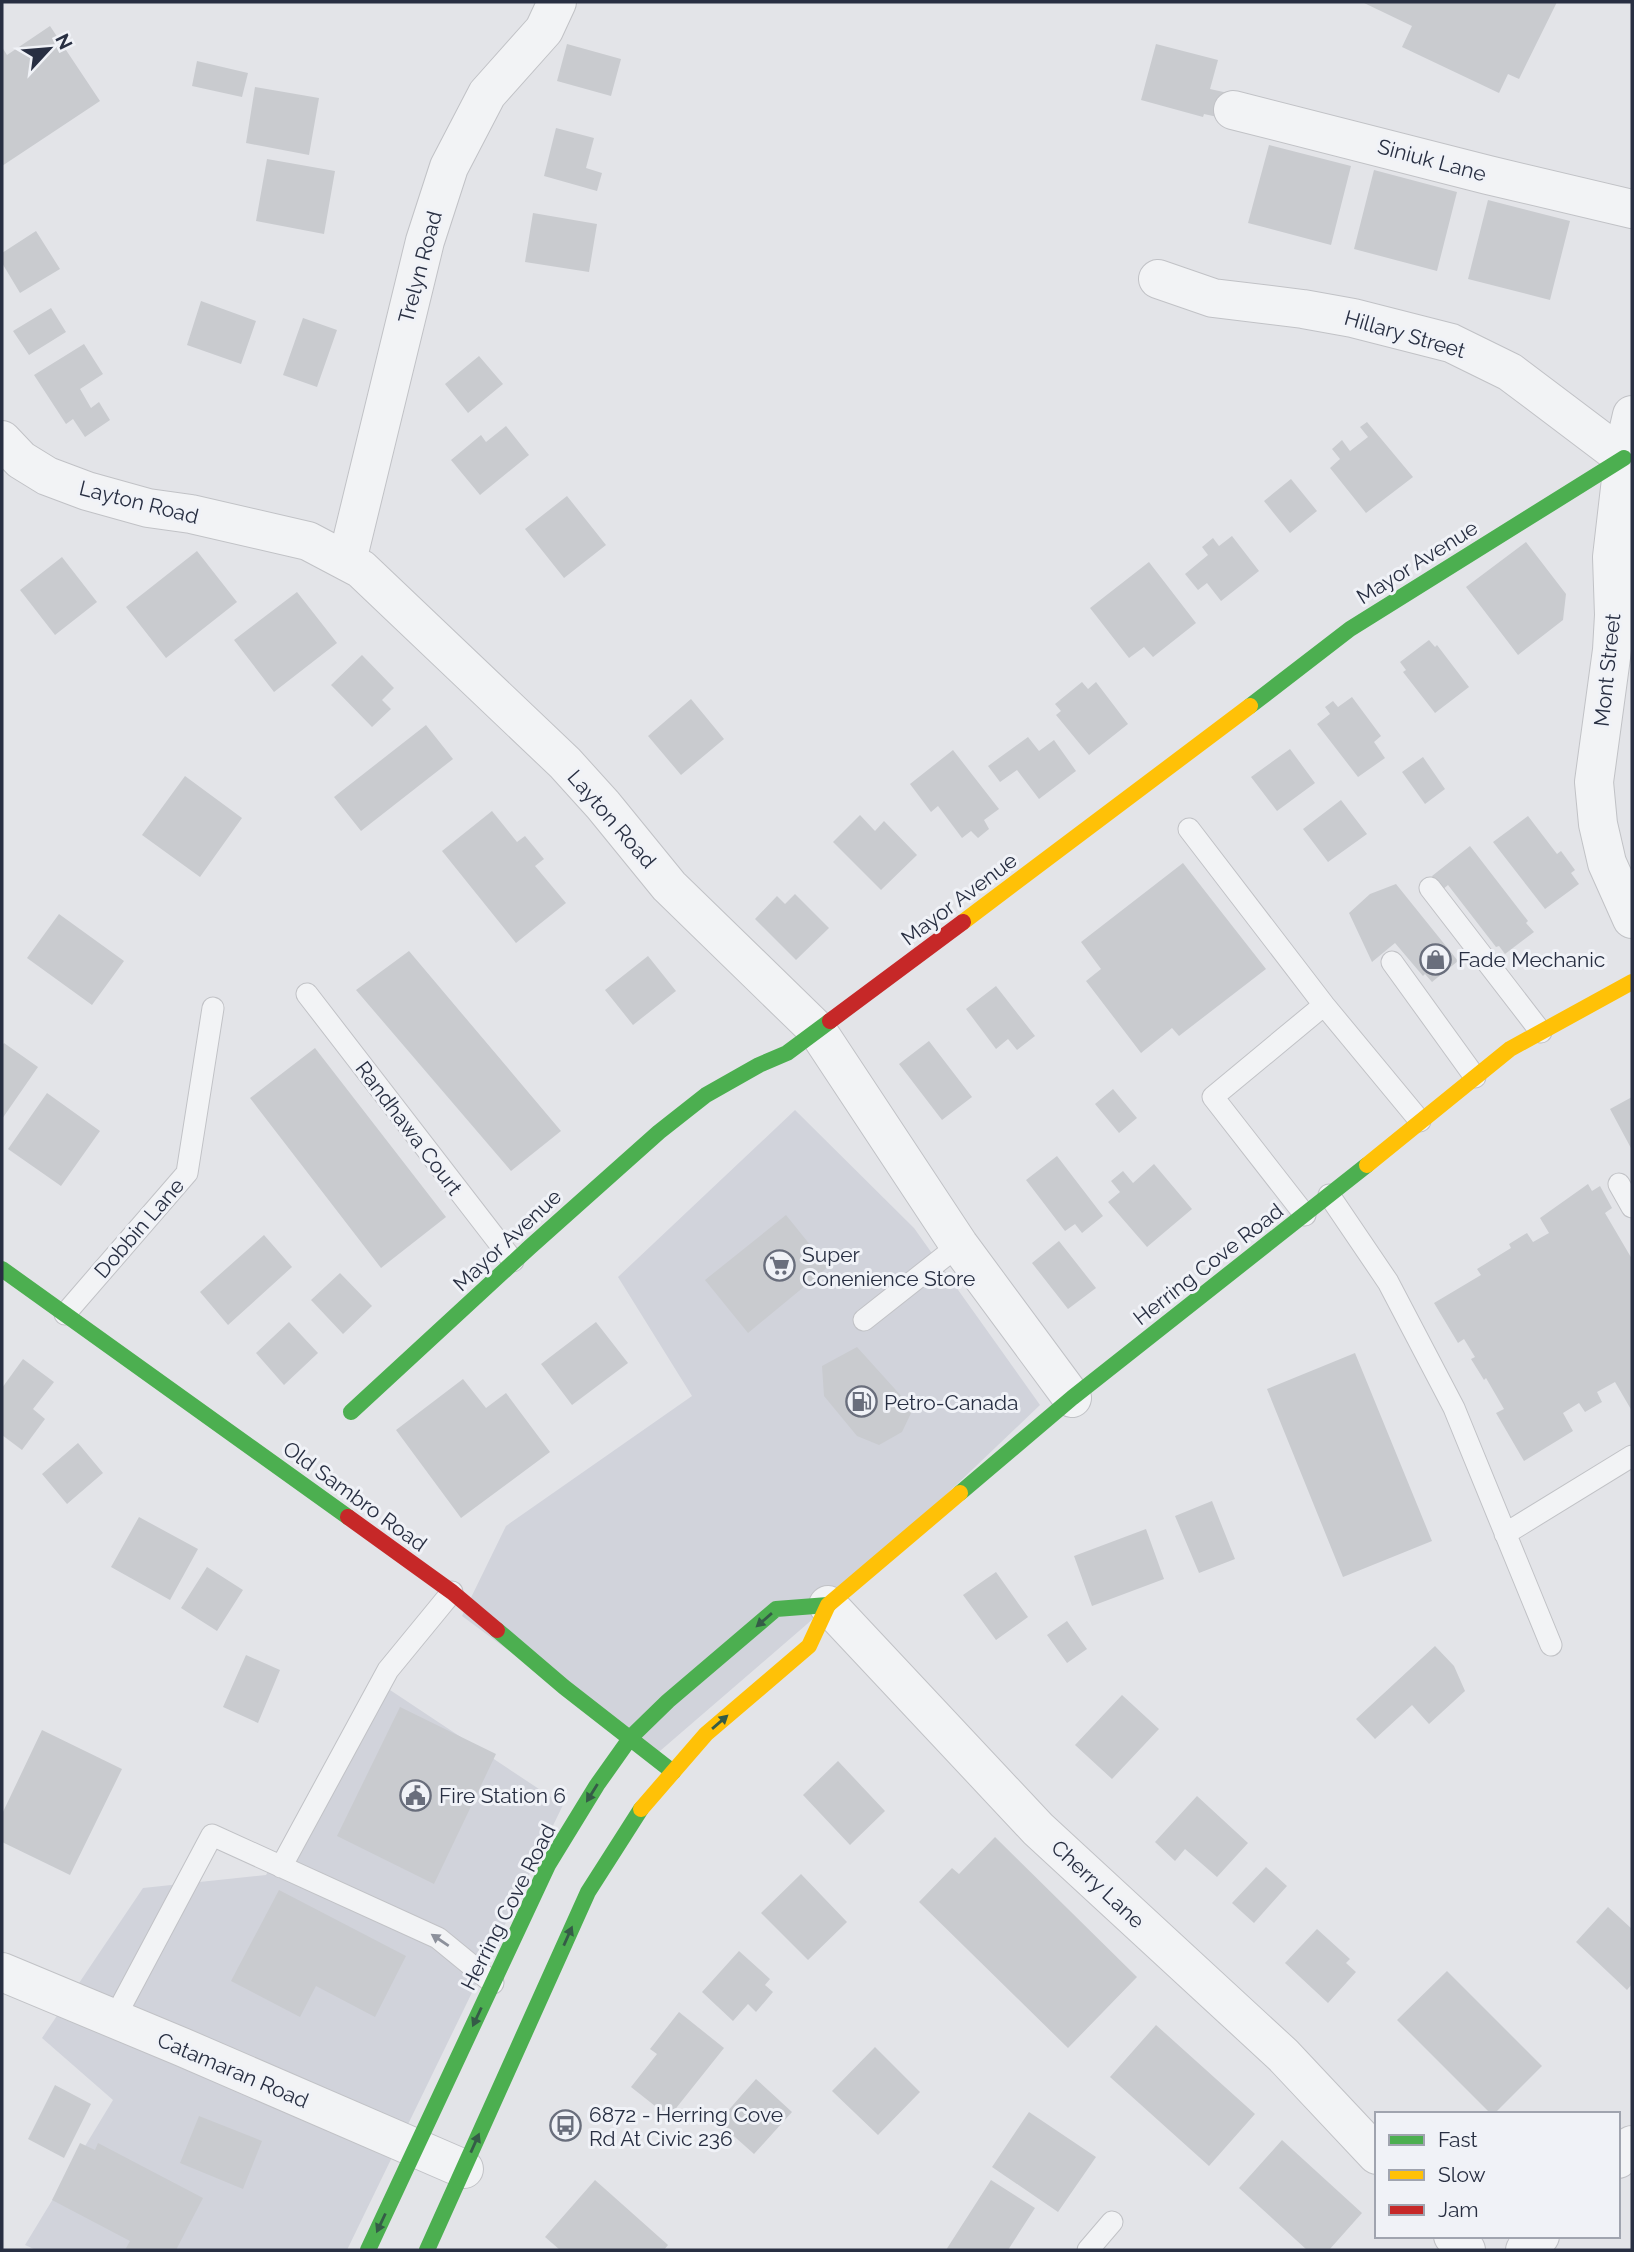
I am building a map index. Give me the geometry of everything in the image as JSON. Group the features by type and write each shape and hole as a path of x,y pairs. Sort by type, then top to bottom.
{"main road":[{"name":"Mayor Avenue","path":"351,1412 513,1261 688,1107 760,1063 787,1054 1129,799 1350,629 1624,458"},
{"name":"Herring Cove Road","path":"434,2247 464,2169 588,1892 639,1812 706,1734 809,1646 828,1605 1072,1398 1510,1049 1632,982"},
{"name":"Old Sambro Road","path":"2,1269 452,1592 564,1687 673,1772"},
{"name":"Herring Cove Road","path":"369,2250 548,1865 597,1785 631,1737 776,1609 828,1605"}],"street":[{"name":"Trelyn Road","path":"347,561 425,241 449,167 487,94 544,30 557,2"},
{"name":"Siniuk Lane","path":"1233,110 1632,209"},
{"name":"Hillary Street","path":"1158,279 1213,298 1353,318 1451,343 1510,372 1624,458"},
{"name":"Mont Street","path":"1632,415 1628,428 1612,557 1614,615 1594,789 1598,824 1607,863 1632,919"},
{"name":"Layton Road","path":"2,440 21,460 47,476 87,491 148,508 191,514 308,541 347,561 372,579 565,764 603,805 669,886 817,1030 959,1245 1072,1398"},
{"name":"Cherry Lane","path":"828,1605 1038,1829 1283,2055 1375,2153"},
{"name":"Catamaran Road","path":"2,1972 464,2169"},
{"path":"1525,2250 1538,2238"}],"lane":[{"path":"1189,829 1324,1005 1420,1121"},
{"path":"1430,888 1541,1032"},
{"path":"1392,962 1475,1077"},
{"name":"Randhawa Court","path":"307,994 513,1261"},
{"path":"1305,1215 1213,1097 1324,1005"},
{"name":"Dobbin Lane","path":"65,1314 187,1173 213,1008"},
{"path":"1619,1184 1632,1207"},
{"path":"1329,1195 1388,1282 1454,1408 1551,1645"},
{"path":"864,1320 959,1245"},
{"path":"1505,1534 1632,1456"},
{"path":"281,1867 388,1670 452,1592"},
{"path":"114,2020 212,1835 438,1938 493,1983"},
{"path":"1088,2250 1112,2222"}],"shaded area":[{"path":"795,1110 914,1228 1040,1405 843,1593 653,1757 462,1616 506,1526 692,1396 618,1277"},
{"path":"387,1688 563,1805 347,2250 36,2250 25,2245 113,2100 42,2038 143,1888 266,1875"}],"building":[{"path":"1362,2 1557,2 1519,79 1508,74 1499,93 1402,47 1412,26"},
{"path":"50,26 100,101 2,166 2,47 7,55"},
{"path":"567,44 621,59 611,96 557,81"},
{"path":"1156,44 1218,60 1210,89 1228,93 1222,118 1204,114 1203,117 1141,100"},
{"path":"197,61 248,73 242,97 192,86"},
{"path":"255,87 319,98 309,155 246,143"},
{"path":"556,128 594,138 586,168 602,173 597,191 544,176"},
{"path":"1269,145 1351,166 1331,245 1248,223"},
{"path":"267,159 335,171 324,234 256,221"},
{"path":"1374,170 1457,192 1437,271 1354,249"},
{"path":"1488,200 1570,221 1550,300 1468,279"},
{"path":"533,213 597,224 589,272 525,262"},
{"path":"36,231 60,269 20,293 2,263 2,253"},
{"path":"201,301 256,321 241,364 187,345"},
{"path":"51,308 66,332 29,355 13,331"},
{"path":"303,318 337,330 317,387 283,375"},
{"path":"84,344 103,374 80,389 91,408 99,402 110,420 85,437 73,419 66,424 34,375"},
{"path":"479,356 503,384 468,413 445,384"},
{"path":"1367,422 1413,477 1366,513 1330,468 1340,459 1332,449 1342,440 1350,451 1368,437 1360,427"},
{"path":"506,426 529,455 480,495 451,460 481,435 486,442"},
{"path":"1291,479 1317,511 1290,533 1264,501"},
{"path":"567,496 606,545 564,578 525,529"},
{"path":"1232,536 1259,571 1221,601 1207,583 1198,590 1185,574 1208,555 1202,547 1213,538 1219,546"},
{"path":"1526,542 1566,594 1563,620 1518,655 1466,587"},
{"path":"197,551 237,602 166,658 126,607"},
{"path":"62,557 97,602 55,635 20,590"},
{"path":"1149,562 1196,623 1153,657 1144,647 1129,658 1090,608"},
{"path":"297,592 337,643 274,692 234,640"},
{"path":"1429,640 1435,647 1437,645 1469,687 1435,713 1403,672 1406,670 1400,662"},
{"path":"362,655 394,688 382,700 391,709 372,727 331,685"},
{"path":"1082,682 1088,689 1096,682 1128,724 1089,755 1056,715 1061,711 1055,704"},
{"path":"1352,697 1381,736 1374,742 1385,758 1358,777 1317,724 1330,714 1325,707 1333,701 1338,707"},
{"path":"691,699 724,739 681,775 648,736"},
{"path":"426,725 453,759 361,831 334,797"},
{"path":"1028,737 1039,751 1054,740 1076,771 1039,799 1017,770 1000,782 988,766"},
{"path":"1290,749 1315,783 1277,811 1251,777"},
{"path":"953,750 999,809 984,820 989,829 978,838 971,831 962,838 938,806 931,812 910,784"},
{"path":"1423,757 1445,789 1425,804 1402,772"},
{"path":"185,776 242,818 200,877 142,835"},
{"path":"1341,800 1367,834 1328,862 1303,829"},
{"path":"492,811 517,842 525,836 544,859 535,866 566,903 516,943 442,851"},
{"path":"860,815 875,831 884,821 917,855 881,890 833,842"},
{"path":"1528,816 1557,854 1561,851 1575,870 1571,873 1579,884 1545,909 1493,842"},
{"path":"1470,846 1534,932 1505,954 1499,946 1496,947 1448,885 1442,890 1432,876"},
{"path":"1183,863 1266,969 1179,1036 1172,1028 1141,1053 1086,981 1101,969 1081,942"},
{"path":"1396,884 1458,961 1432,982 1425,974 1423,976 1395,943 1372,962 1349,913 1370,894"},
{"path":"795,894 829,928 796,960 755,919 777,896 785,904"},
{"path":"59,914 124,961 92,1005 27,958"},
{"path":"409,951 561,1131 511,1171 356,990"},
{"path":"648,956 676,991 633,1025 605,990"},
{"path":"996,986 1035,1036 1017,1050 1008,1039 996,1049 966,1009"},
{"path":"929,1041 972,1097 942,1120 899,1064"},
{"path":"4,1043 38,1067 2,1119 2,1046"},
{"path":"315,1048 446,1217 381,1268 250,1098"},
{"path":"1113,1089 1137,1118 1119,1133 1095,1104"},
{"path":"47,1093 100,1131 61,1186 8,1149"},
{"path":"1632,1097 1632,1150 1610,1109"},
{"path":"1057,1156 1103,1216 1082,1233 1075,1224 1065,1231 1026,1180"},
{"path":"1154,1164 1192,1209 1147,1247 1108,1202 1120,1192 1111,1181 1123,1171 1133,1183"},
{"path":"1588,1184 1592,1191 1600,1186 1612,1208 1605,1213 1632,1259 1632,1411 1615,1382 1597,1392 1602,1402 1585,1412 1579,1403 1563,1413 1573,1431 1524,1461 1496,1413 1504,1409 1471,1359 1475,1357 1464,1339 1458,1343 1434,1303 1481,1275 1477,1269 1511,1248 1509,1244 1527,1233 1533,1242 1549,1233 1540,1218"},
{"path":"786,1215 828,1267 748,1333 705,1280"},
{"path":"264,1235 292,1267 228,1325 200,1292"},
{"path":"1059,1241 1096,1288 1068,1309 1032,1263"},
{"path":"340,1273 372,1306 343,1334 311,1300"},
{"path":"289,1322 318,1353 284,1385 256,1353"},
{"path":"596,1322 628,1363 572,1405 541,1364"},
{"path":"857,1347 913,1409 902,1432 879,1445 857,1436 824,1396 822,1366"},
{"path":"1355,1353 1432,1541 1343,1577 1267,1389"},
{"path":"23,1359 54,1382 33,1409 45,1419 22,1450 2,1435 2,1388"},
{"path":"463,1379 486,1408 506,1393 550,1452 461,1518 396,1430"},
{"path":"78,1443 103,1473 67,1504 42,1474"},
{"path":"1212,1501 1235,1559 1199,1573 1175,1516"},
{"path":"139,1517 198,1549 170,1600 111,1567"},
{"path":"1146,1529 1164,1579 1092,1606 1074,1556"},
{"path":"207,1567 243,1590 217,1631 181,1608"},
{"path":"996,1572 1028,1617 996,1640 963,1595"},
{"path":"1067,1621 1087,1649 1067,1663 1047,1635"},
{"path":"1435,1646 1454,1666 1465,1691 1429,1724 1412,1705 1375,1739 1356,1719"},
{"path":"246,1655 280,1670 258,1723 223,1707"},
{"path":"1122,1695 1159,1729 1112,1779 1075,1745"},
{"name":"Fire Station 6","path":"400,1707 496,1754 434,1884 337,1836"},
{"path":"42,1730 122,1769 70,1875 2,1842 2,1814"},
{"path":"838,1761 885,1811 850,1845 803,1795"},
{"path":"1197,1796 1248,1843 1217,1877 1185,1849 1175,1861 1155,1842"},
{"path":"995,1837 1137,1977 1068,2048 919,1902 952,1868 959,1874"},
{"path":"1266,1867 1287,1886 1254,1923 1232,1903"},
{"path":"801,1874 847,1922 808,1960 761,1913"},
{"path":"279,1890 406,1956 375,2017 316,1986 300,2017 231,1981"},
{"path":"1608,1907 1632,1929 1632,1984 1627,1990 1576,1942"},
{"path":"1317,1929 1350,1959 1346,1963 1356,1972 1328,2003 1285,1963"},
{"path":"739,1951 770,1979 765,1985 773,1992 756,2012 748,2004 733,2021 702,1992"},
{"path":"1447,1971 1542,2066 1496,2112 1489,2112 1397,2020"},
{"path":"679,2012 724,2048 669,2117 631,2087 657,2054 650,2049"},
{"path":"1156,2025 1255,2114 1209,2166 1110,2077"},
{"path":"875,2047 920,2092 878,2135 832,2091"},
{"path":"756,2079 792,2112 754,2154 718,2122"},
{"path":"55,2085 91,2104 64,2158 28,2139"},
{"path":"1029,2112 1096,2157 1058,2212 992,2167"},
{"path":"199,2116 262,2141 243,2189 180,2163"},
{"path":"1282,2140 1362,2213 1329,2250 1307,2250 1239,2188"},
{"path":"80,2143 95,2150 98,2143 203,2198 176,2250 125,2250 130,2241 52,2200"},
{"path":"595,2180 668,2245 664,2250 560,2250 545,2237"},
{"path":"991,2180 1035,2208 1008,2250 946,2250"}],"traffic: fast":[{"path":"1250,706 1350,629 1624,458"},
{"path":"351,1412 659,1132 706,1095 759,1065 787,1053 830,1021"},
{"path":"960,1493 1072,1398 1367,1165"},
{"path":"2,1269 348,1517"},
{"path":"368,2250 548,1865 597,1785 631,1737 668,1701 776,1609 828,1605"},
{"path":"497,1630 564,1687 673,1772"},
{"path":"427,2250 588,1892 641,1809"}],"traffic: slow":[{"path":"963,922 1250,706"},
{"path":"1367,1165 1510,1049 1632,982"},
{"path":"641,1809 706,1734 809,1646 828,1605 960,1493"}],"traffic: jam":[{"path":"830,1021 963,922"},
{"path":"348,1517 452,1592 497,1630"}],"place":[{"name":"Fade Mechanic","path":"1435,959"},
{"name":"Super Conenience Store","path":"779,1266"},
{"name":"Petro-Canada","path":"861,1402"},
{"name":"Fire Station 6","path":"416,1795"},
{"name":"6872 - Herring Cove Rd At Civic 236","path":"566,2126"}]}
